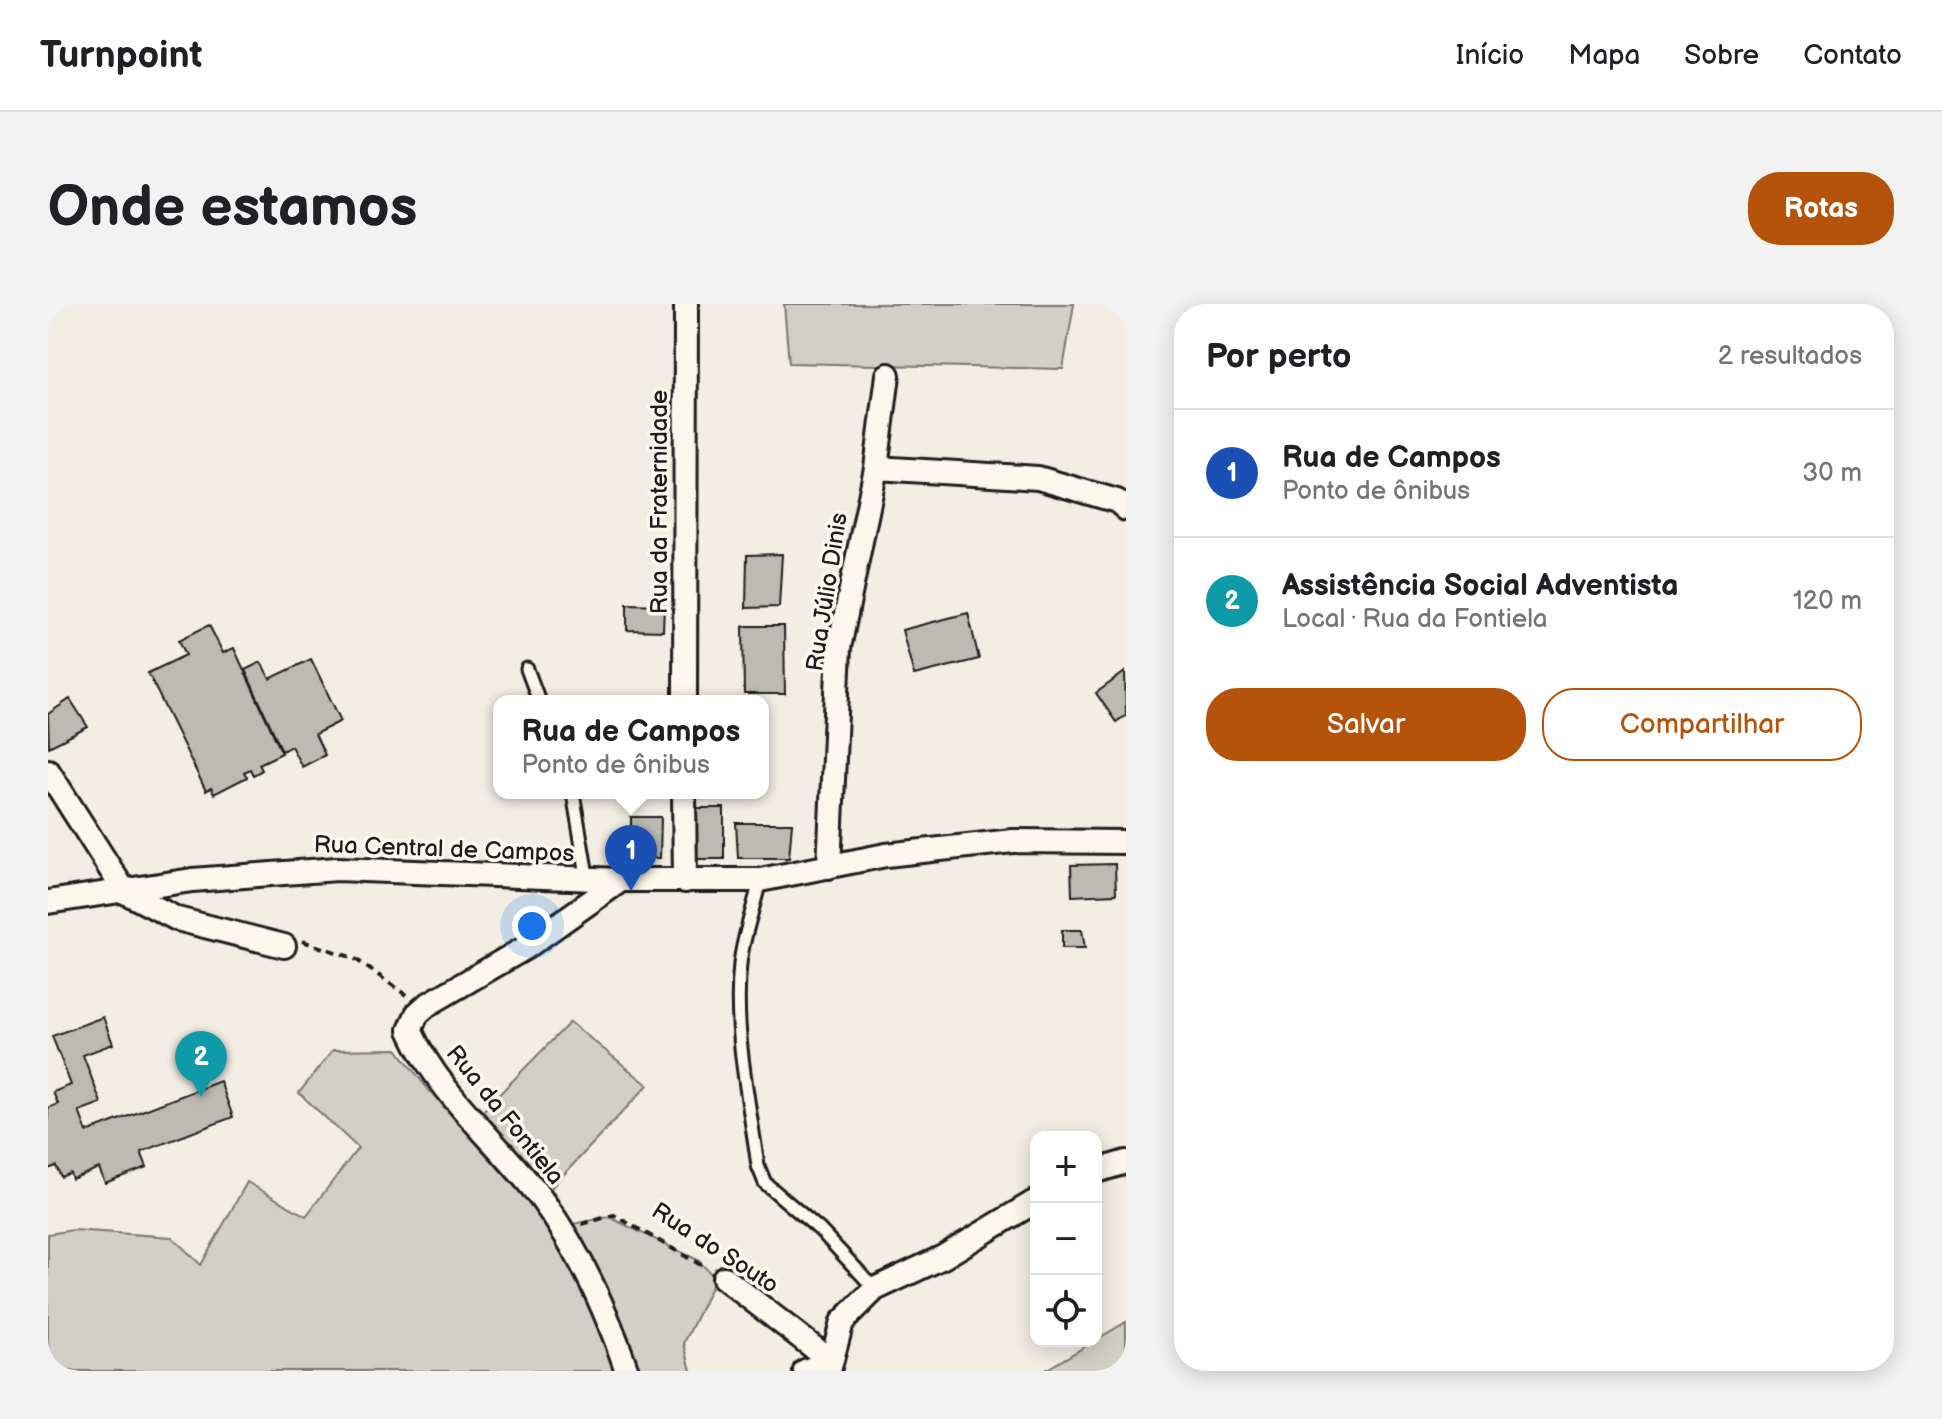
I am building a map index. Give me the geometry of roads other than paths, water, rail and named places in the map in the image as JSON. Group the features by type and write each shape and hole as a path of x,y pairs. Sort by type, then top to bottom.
{"street":[{"name":"Rua da Fraternidade","path":"685,695 686,304"},
{"name":"Rua Júlio Dinis","path":"829,867 839,648 876,468 888,375"},
{"path":"876,468 1038,478 1117,501 1126,509"},
{"path":"48,771 125,892 177,919 284,946"},
{"path":"684,799 685,881"},
{"name":"Rua Central de Campos","path":"48,902 192,880 337,869 591,890 621,880 760,880 886,855 1013,841 1126,842"},
{"name":"Rua da Fontiela","path":"591,890 417,1014 410,1030 419,1049 456,1103 517,1170 561,1231 614,1334 627,1371"},
{"path":"1102,1169 1126,1162"},
{"path":"805,1371 830,1366 842,1322 875,1289 943,1257 1033,1203"},
{"name":"Rua do Souto","path":"724,1278 830,1366"}],"lane":[{"path":"527,669 537,695"},
{"path":"574,799 591,890"},
{"path":"760,880 740,961 739,988 739,1034 758,1166 765,1183 820,1230 875,1289"}],"place":[{"name":"Rua de Campos","path":"631,891"},
{"name":"Assistência Social Adventista","path":"201,1097"}]}
